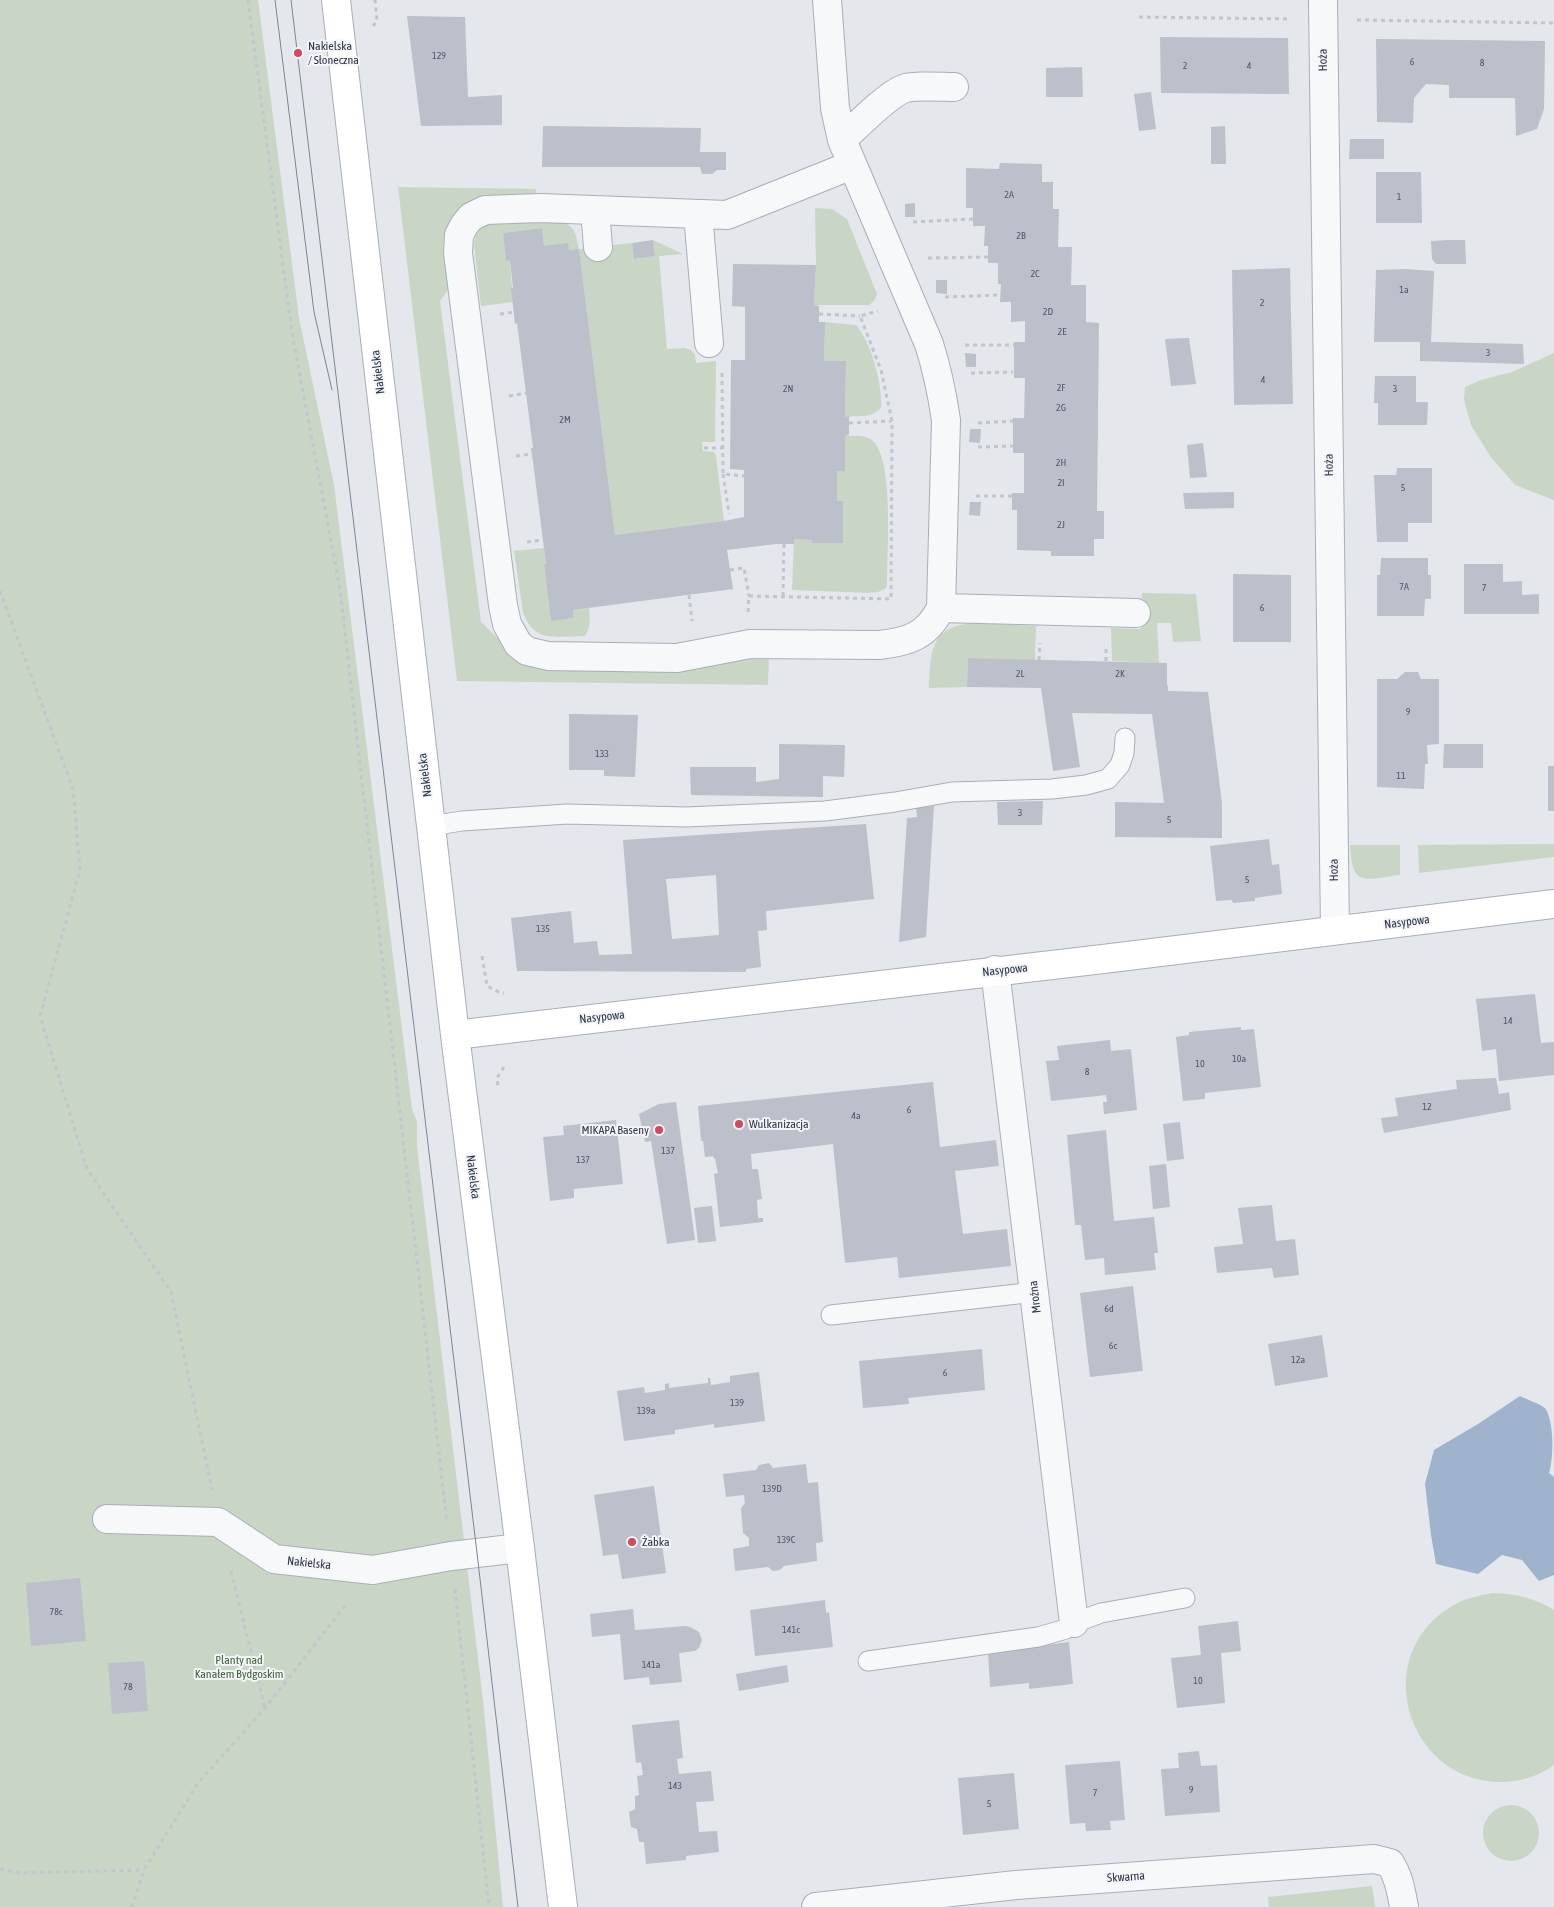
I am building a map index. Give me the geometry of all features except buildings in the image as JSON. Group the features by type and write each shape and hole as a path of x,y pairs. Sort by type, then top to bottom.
{"main road":[{"name":"Nakielska","path":"336,0 430,826 563,1907"},
{"name":"Nasypowa","path":"455,1035 1554,904"}],"street":[{"path":"828,0 835,108 842,140 929,344 937,367 942,391 946,420 941,608 934,620 922,632 898,643 879,645 750,644 676,658 548,656 527,651 518,644 507,624 503,605 458,242 459,234 465,224 472,217 485,210 540,208 727,215 852,165"},
{"name":"Hoża","path":"1323,0 1335,930"},
{"path":"842,140 882,104 904,88 954,87"},
{"path":"595,210 598,247"},
{"path":"698,214 708,343"},
{"path":"941,608 1136,614"},
{"name":"Mroźna","path":"995,970 1074,1623"},
{"path":"107,1519 218,1522"},
{"name":"Nakielska","path":"218,1522 274,1559 373,1570 451,1556 520,1548"},
{"name":"Skwarna","path":"816,1907 1016,1885 1374,1859 1390,1863 1396,1872 1404,1907"}],"lane":[{"path":"430,826 462,821 567,814 686,817 825,811 952,792 1052,789 1086,785 1108,779 1120,765 1124,753 1124,738"},
{"path":"830,1315 1035,1292"},
{"path":"868,1661 1038,1637 1057,1632 1074,1623 1101,1613 1185,1598"}],"path":[{"path":"248,0 292,333 340,589 451,1556 489,1907"},
{"path":"949,220 973,219"},
{"path":"967,257 988,256"},
{"path":"979,296 1000,295"},
{"path":"819,314 860,316 879,310"},
{"path":"749,596 891,599 892,422 880,370 860,316"},
{"path":"708,343 722,362 724,474 729,514"},
{"path":"992,346 1014,346"},
{"path":"992,372 1013,372"},
{"path":"991,422 1013,421"},
{"path":"850,423 892,422"},
{"path":"990,447 1013,446"},
{"path":"704,448 723,448"},
{"path":"724,474 744,476"},
{"path":"989,496 1012,496"},
{"path":"783,596 784,544"},
{"path":"730,570 744,568 749,596 748,611 744,619"},
{"path":"0,591 73,789 80,870 40,1016 87,1169 171,1292 218,1522 265,1708"},
{"path":"689,595 693,630"},
{"path":"132,1907 144,1870 198,1783 265,1708 373,1570"},
{"path":"0,1869 19,1873 144,1870"}],"green space":[{"name":"Planty nad Kanałem Bydgoskim","path":"0,0 258,0 299,318 334,485 412,1109 417,1122 417,1147 483,1700 503,1907 0,1907"},
{"path":"398,187 536,189 535,198 488,198 453,283 440,301 481,622 514,654 769,657 768,685 457,681"},
{"path":"815,208 832,209 847,219 877,294 874,301 869,305 814,305 816,265"},
{"path":"560,222 572,228 579,249 569,250 544,246 542,228 503,233 506,260 510,260 513,302 481,306 474,245 480,230 494,223"},
{"path":"653,240 683,254 659,256 667,349 684,348 691,350 695,355 696,363 716,361 715,442 702,442 703,451 714,452 716,456 724,521 615,535 579,249 632,243 634,259 655,256"},
{"path":"825,322 856,325 867,342 878,376 881,399 881,408 873,414 845,417 846,362 824,361"},
{"path":"1554,353 1554,500 1515,485 1490,456 1471,425 1464,400 1465,387 1481,380 1512,372"},
{"path":"845,436 861,436 871,439 880,453 887,489 887,586 881,591 869,593 792,590 794,539 812,540 813,543 843,543 843,502 837,501 837,471 845,470"},
{"path":"544,548 546,564 544,564 551,620 573,618 573,610 589,608 589,626 585,636 556,637 540,634 533,629 523,612 514,551"},
{"path":"1142,593 1196,594 1201,641 1173,642 1171,623 1157,623 1159,663 1112,661 1111,628 1140,629"},
{"path":"975,623 1036,626 1035,660 968,658 967,687 929,688 931,662 936,642 949,629"},
{"path":"1554,844 1554,857 1419,873 1418,845"},
{"path":"1350,845 1400,845 1400,875 1369,879 1357,875 1351,859"},
{"path":"1492,1593 1524,1597 1554,1610 1554,1765 1534,1776 1497,1782 1466,1775 1440,1760 1421,1738 1410,1712 1406,1684 1411,1655 1425,1629 1449,1608 1459,1602"},
{"path":"1511,1805 1522,1807 1531,1813 1537,1822 1539,1833 1537,1844 1531,1853 1522,1859 1511,1861 1500,1859 1491,1853 1485,1844 1483,1833 1485,1822 1491,1813 1500,1807"},
{"path":"1372,1886 1375,1907 1269,1907 1268,1897"}],"water":[{"path":"1520,1396 1545,1408 1552,1430 1551,1466 1549,1473 1554,1477 1554,1575 1539,1581 1522,1560 1502,1555 1478,1574 1436,1564 1425,1484 1434,1450"}],"tram line":[{"path":"275,0 314,312 332,390"},
{"path":"291,0 518,1907"}],"place":[{"name":"Nakielska / Słoneczna","path":"298,53"},
{"name":"Wulkanizacja","path":"739,1124"},
{"name":"MIKAPA Baseny","path":"659,1130"},
{"name":"Żabka","path":"632,1542"}]}
